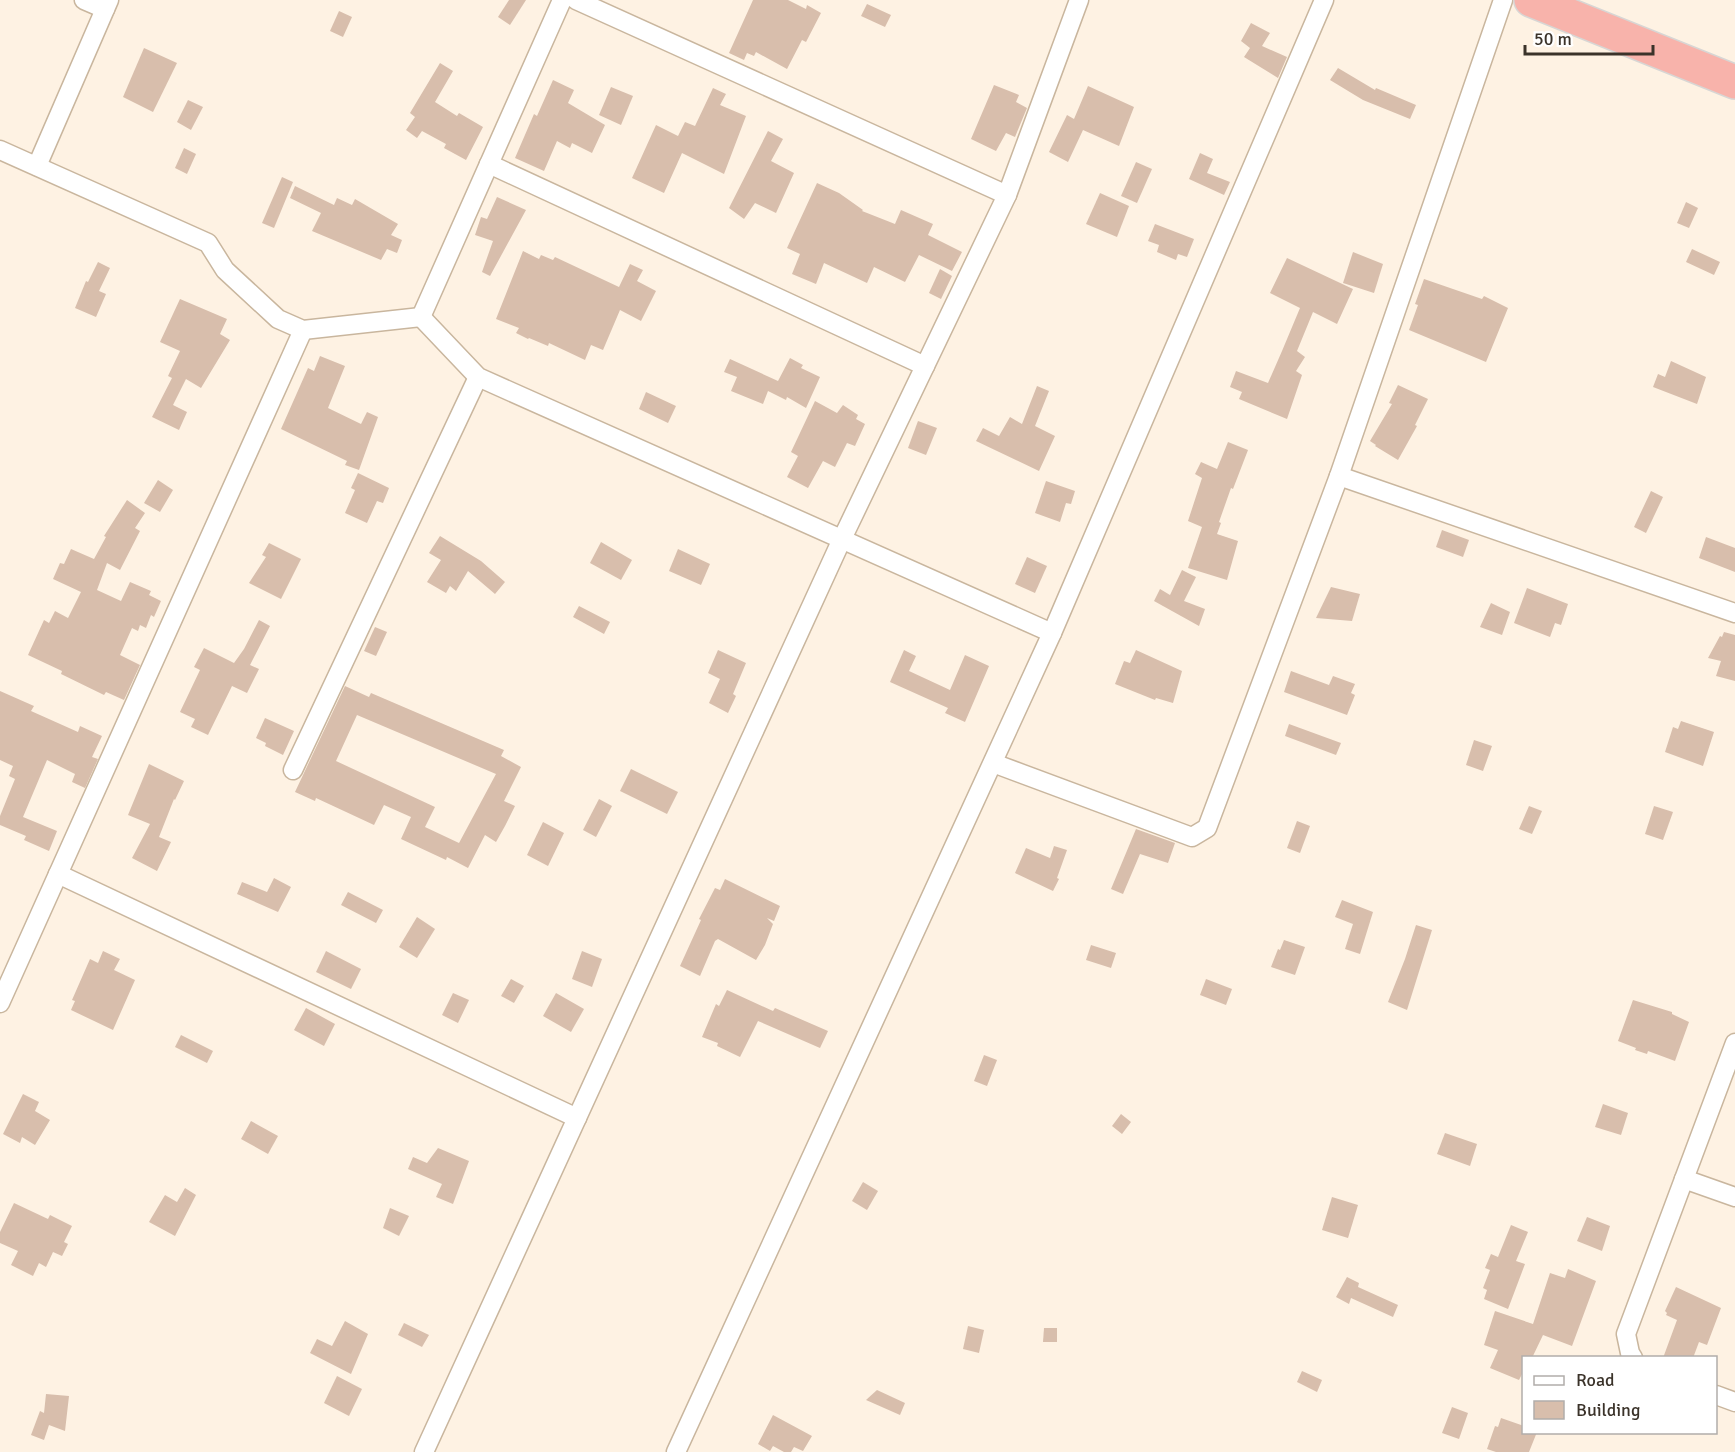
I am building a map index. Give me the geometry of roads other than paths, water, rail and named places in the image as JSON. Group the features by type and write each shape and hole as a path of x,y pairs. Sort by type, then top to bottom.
{"highway":[{"path":"1531,0 1735,82"}],"street":[{"path":"37,166 107,5 84,0"},
{"path":"421,317 562,0"},
{"path":"576,0 1007,195"},
{"path":"424,1452 842,539 1007,195 1079,0"},
{"path":"676,1452 1052,633 1324,0"},
{"path":"993,763 1192,837 1207,828 1339,476 1503,0"},
{"path":"0,150 208,243 225,270 278,319 303,330 421,317"},
{"path":"489,164 925,366"},
{"path":"421,317 478,377 1052,633"},
{"path":"0,1003 303,330"},
{"path":"293,770 478,377"},
{"path":"1339,476 1735,614"},
{"path":"58,874 577,1118"},
{"path":"1632,1356 1626,1334 1735,1043"},
{"path":"1684,1179 1735,1197"},
{"path":"1717,1395 1735,1402"}]}
